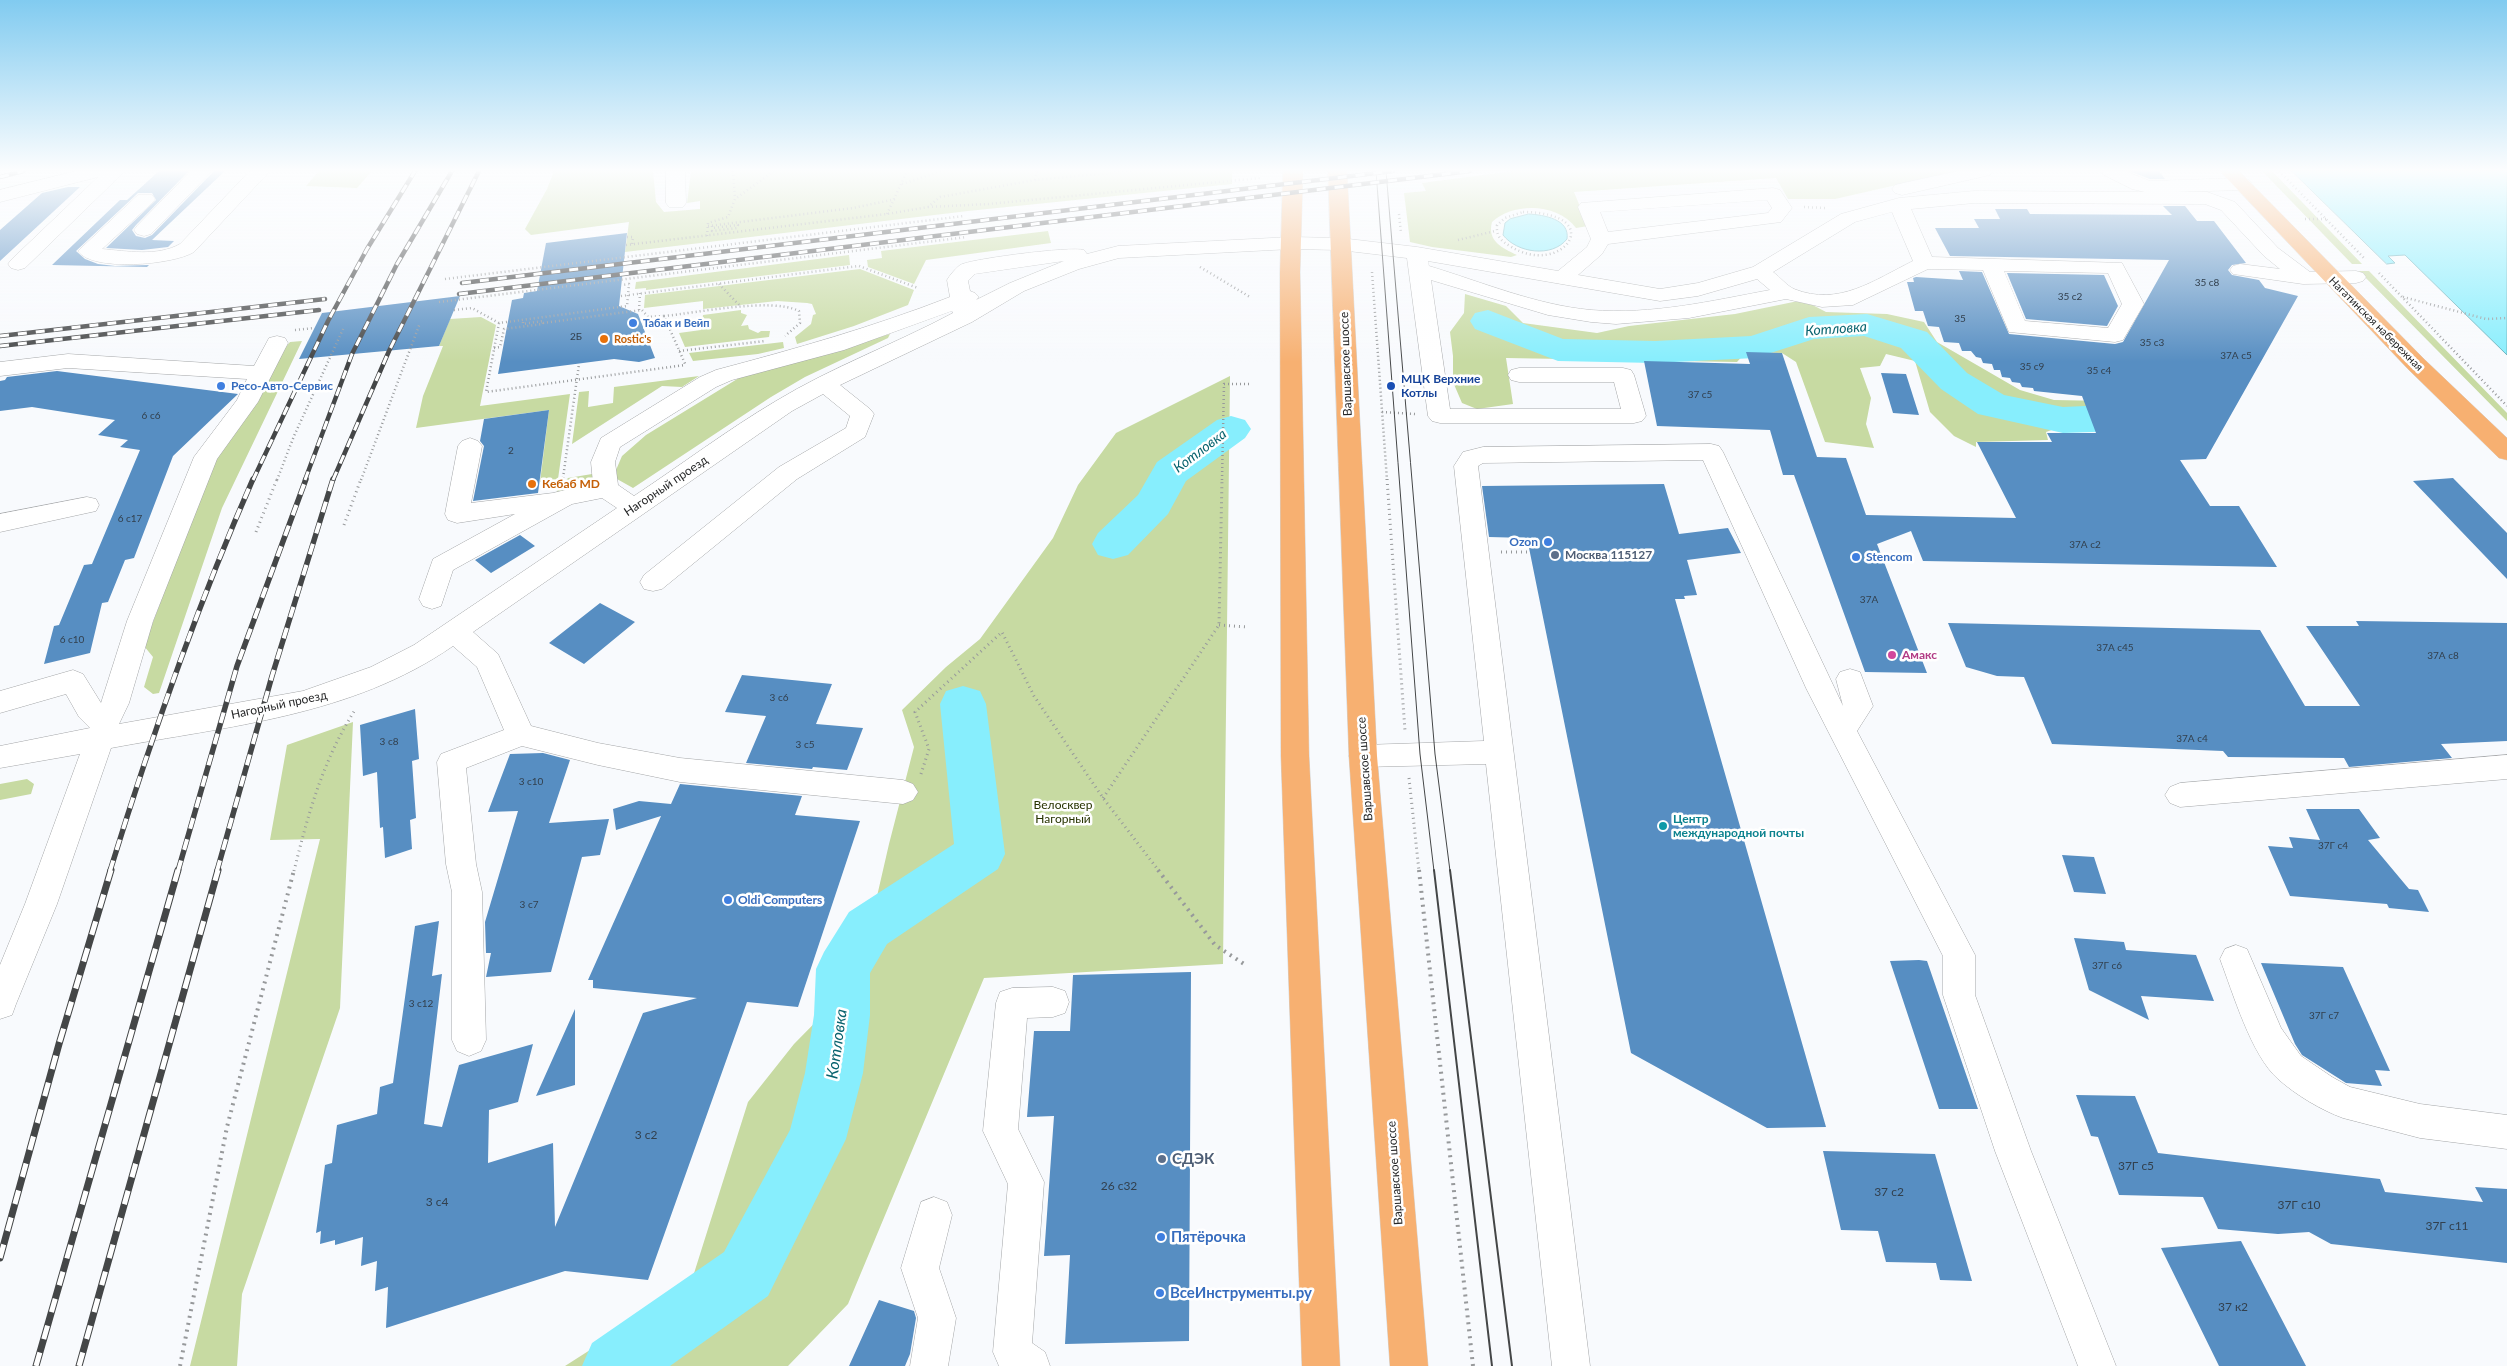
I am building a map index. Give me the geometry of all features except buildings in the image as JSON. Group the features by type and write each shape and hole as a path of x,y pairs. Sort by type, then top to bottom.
{"main road":[{"path":"1291,235 1295,756 1321,1366"},
{"name":"Варшавское шоссе","path":"1340,235 1364,756 1409,1366"},
{"name":"Нагатинская набережная","path":"2286,235 2507,452"},
{"name":"Нагатинская набережная","path":"2309,235 2362,270 2507,428"}],"street":[{"path":"18,264 49,235"},
{"path":"76,247 94,235"},
{"path":"39,244 76,247 94,255 163,257 178,254 187,248 200,235"},
{"path":"1562,278 1595,250 1600,239 1598,235"},
{"path":"1600,239 1635,235"},
{"path":"962,308 958,280 968,269 1056,255 1291,244 1340,244 1418,261 1562,278 1660,295 1689,293 1714,288 1760,271 1816,235"},
{"path":"1912,235 1924,264"},
{"path":"2255,235 2271,252 2305,278"},
{"path":"606,490 603,462 609,443 708,382 724,375 836,345 903,323 962,308 1030,276 1048,275 1095,257 1118,252"},
{"path":"1418,261 1545,307 1590,316 1632,317 1674,314 1786,293 1822,301 1853,299 1924,264 1991,265 2115,267 2133,304 2115,335 2017,327 1991,265"},
{"path":"1418,261 1440,416 1634,416"},
{"path":"2240,270 2305,278 2332,278 2362,270"},
{"path":"1760,271 1786,293"},
{"name":"Нагорный проезд","path":"0,757 102,732 327,696 399,666 455,632 784,406 962,308"},
{"path":"0,1004 41,904 102,732 115,703 140,621 206,457 247,402 261,373 283,337"},
{"path":"0,369 68,361 261,373"},
{"path":"1519,374 1623,375 1646,453"},
{"path":"653,582 788,474 816,454 857,432 862,414 824,384"},
{"path":"470,446 457,514 606,490 634,508"},
{"path":"1572,1366 1498,752 1466,466 1471,458 1483,455 1712,452 1820,688 1959,955 1960,995 2013,1151 2097,1366"},
{"path":"432,599 442,565 554,499"},
{"path":"0,523 87,505"},
{"path":"455,632 488,660 521,734"},
{"path":"1842,730 1859,706 1850,679"},
{"path":"0,702 73,681 102,732"},
{"path":"469,1040 467,892 461,864 451,762 521,734 598,754 680,770 903,792"},
{"path":"1364,756 1498,752"},
{"path":"2180,795 2507,767"},
{"path":"2236,959 2268,1038 2289,1067 2320,1088 2343,1102 2420,1121 2507,1132"},
{"path":"1031,1366 1012,1352 1026,1182 1000,1131 1012,1002 1053,1002"},
{"path":"929,1366 938,1318 920,1268 934,1215"}],"path":[{"path":"626,245 717,235"},
{"path":"445,279 805,235"},
{"path":"1497,235 1497,237 1509,248 1531,254 1554,253 1564,249 1573,238 1573,235"},
{"path":"2332,235 2362,270"},
{"path":"627,237 633,237 632,245"},
{"path":"440,302 968,237"},
{"path":"1195,264 1250,297"},
{"path":"620,296 859,266 918,288"},
{"path":"2375,269 2507,406"},
{"path":"1372,272 1407,755 1473,1366"},
{"path":"454,310 472,308 499,323 627,306 629,284 622,285"},
{"path":"720,284 742,308"},
{"path":"639,310 640,293"},
{"path":"2403,297 2486,319 2507,318"},
{"path":"524,320 523,324 584,319 639,310 642,310 648,317 779,305 792,306 799,311 801,316 800,323 794,330 777,339"},
{"path":"499,323 486,392 685,365 664,316"},
{"path":"344,525 420,323"},
{"path":"494,348 500,347 504,329 543,323"},
{"path":"283,337 314,328"},
{"path":"256,532 294,436 344,328"},
{"path":"679,351 768,341"},
{"path":"554,499 563,479 578,364"},
{"path":"1103,798 1219,625 1224,384 1249,384"},
{"path":"1382,412 1410,414"},
{"path":"1508,552 1530,552"},
{"path":"1219,625 1247,627"},
{"path":"903,792 915,794 929,749 915,712 1002,632 1034,696 1103,798 1215,944 1244,964"},
{"path":"180,1366 192,1315 220,1158 306,825 327,757 340,730 358,706"}],"green space":[{"path":"627,235 769,235 625,252"},
{"path":"1017,235 1049,235 1051,243 926,260 914,284 868,267 867,260 882,258 881,251"},
{"path":"1409,235 1492,235 1497,243 1517,255 1511,257 1432,247 1410,242"},
{"path":"2324,235 2334,235 2362,264 2352,264"},
{"path":"849,255 850,265 646,290 646,288 635,289 636,282"},
{"path":"860,269 914,290 908,305 854,326 797,344 795,337 811,324 813,315 816,314 812,304 777,301 703,309 703,301 644,308 645,295"},
{"path":"2359,271 2369,271 2507,413 2507,421"},
{"path":"1465,294 1506,306 1523,323 1597,333 1629,326 1735,314 1803,300 1826,312 1887,314 1924,322 1937,342 2020,390 2054,400 2106,401 2180,425 2074,422 2046,432 2048,440 1976,442 1976,447 1954,436 1930,412 1915,361 1886,354 1880,366 1860,368 1871,398 1866,424 1874,448 1825,442 1796,362 1782,353 1746,352 1737,362 1506,358 1513,404 1477,409 1462,403 1453,382 1453,356 1450,332 1464,313"},
{"path":"741,310 741,313 747,315 741,326 748,325 749,329 758,333 770,331 769,337 685,347 679,333 701,330 703,315"},
{"path":"481,317 496,325 480,406 570,394 558,479 540,482 549,410 416,428 423,396 443,346 439,346 450,319"},
{"path":"890,334 888,338 805,377 771,397 633,488 617,479 616,470 622,456 646,435 747,373"},
{"path":"302,341 222,508 159,693 153,694 144,687 153,657 144,646 215,457 279,355 290,342"},
{"path":"783,342 784,348 758,354 693,361 689,353"},
{"path":"699,376 682,387 662,386 572,444 579,392 589,391 588,407 613,403 614,387"},
{"name":"Велосквер Нагорный","path":"1230,376 1223,964 984,978 848,1304 788,1366 565,1366 690,1286 748,1102 794,1044 858,979 889,844 914,747 902,710 946,667 980,639 1053,538 1078,485 1116,433"},
{"path":"592,474 595,481 554,495 568,478"},
{"path":"353,722 340,1008 242,1294 237,1366 190,1366 320,839 270,840 287,745"},
{"path":"27,779 34,784 31,794 0,800 0,784"}],"water":[{"path":"1503,235 1567,235 1567,239 1553,249 1535,251 1517,246"},
{"path":"2357,235 2507,235 2507,355 2405,255 2388,256 2395,263 2387,264"}],"waterway":[{"name":"Котловка","path":"1488,321 1558,350 1655,352 1755,347 1809,328 1867,325 1914,340 1954,381 1992,405 2063,420 2149,417 2152,415"},
{"name":"Котловка","path":"1113,544 1153,504 1171,472 1231,429"},
{"name":"Котловка","path":"615,1366 746,1274 817,1139 834,1073 842,1015 843,969 868,928 980,854 963,704"}],"tram line":[{"path":"1381,235 1420,754 1434,871"},
{"path":"1391,235 1435,754 1450,871"},
{"path":"1434,870 1492,1366"},
{"path":"1450,870 1512,1366"}],"railway":[{"path":"253,480 328,321 376,235"},
{"path":"305,480 352,354 397,264 414,235"},
{"path":"333,480 389,351 447,235"},
{"path":"462,283 863,235"},
{"path":"459,294 946,235"},
{"path":"0,336 325,299"},
{"path":"0,346 319,310"},
{"path":"110,871 176,673 232,527 253,479"},
{"path":"178,871 237,666 306,479"},
{"path":"217,871 272,676 333,479"},
{"path":"0,1258 59,1044 111,870"},
{"path":"36,1366 178,870"},
{"path":"79,1366 218,870"}],"place":[{"name":"Табак и Вейп","path":"633,323"},
{"name":"Rostic's","path":"604,339"},
{"name":"Ресо-Авто-Сервис","path":"221,386"},
{"name":"МЦК Верхние Котлы","path":"1391,386"},
{"name":"Кебаб MD","path":"532,484"},
{"name":"Ozon","path":"1548,542"},
{"name":"Москва 115127","path":"1555,555"},
{"name":"Stencom","path":"1856,557"},
{"name":"Амакс","path":"1892,655"},
{"name":"Центр международной почты","path":"1663,826"},
{"name":"Oldi Computers","path":"728,900"},
{"name":"СДЭК","path":"1162,1159"},
{"name":"Пятёрочка","path":"1161,1237"},
{"name":"ВсеИнструменты.ру","path":"1160,1293"}]}
